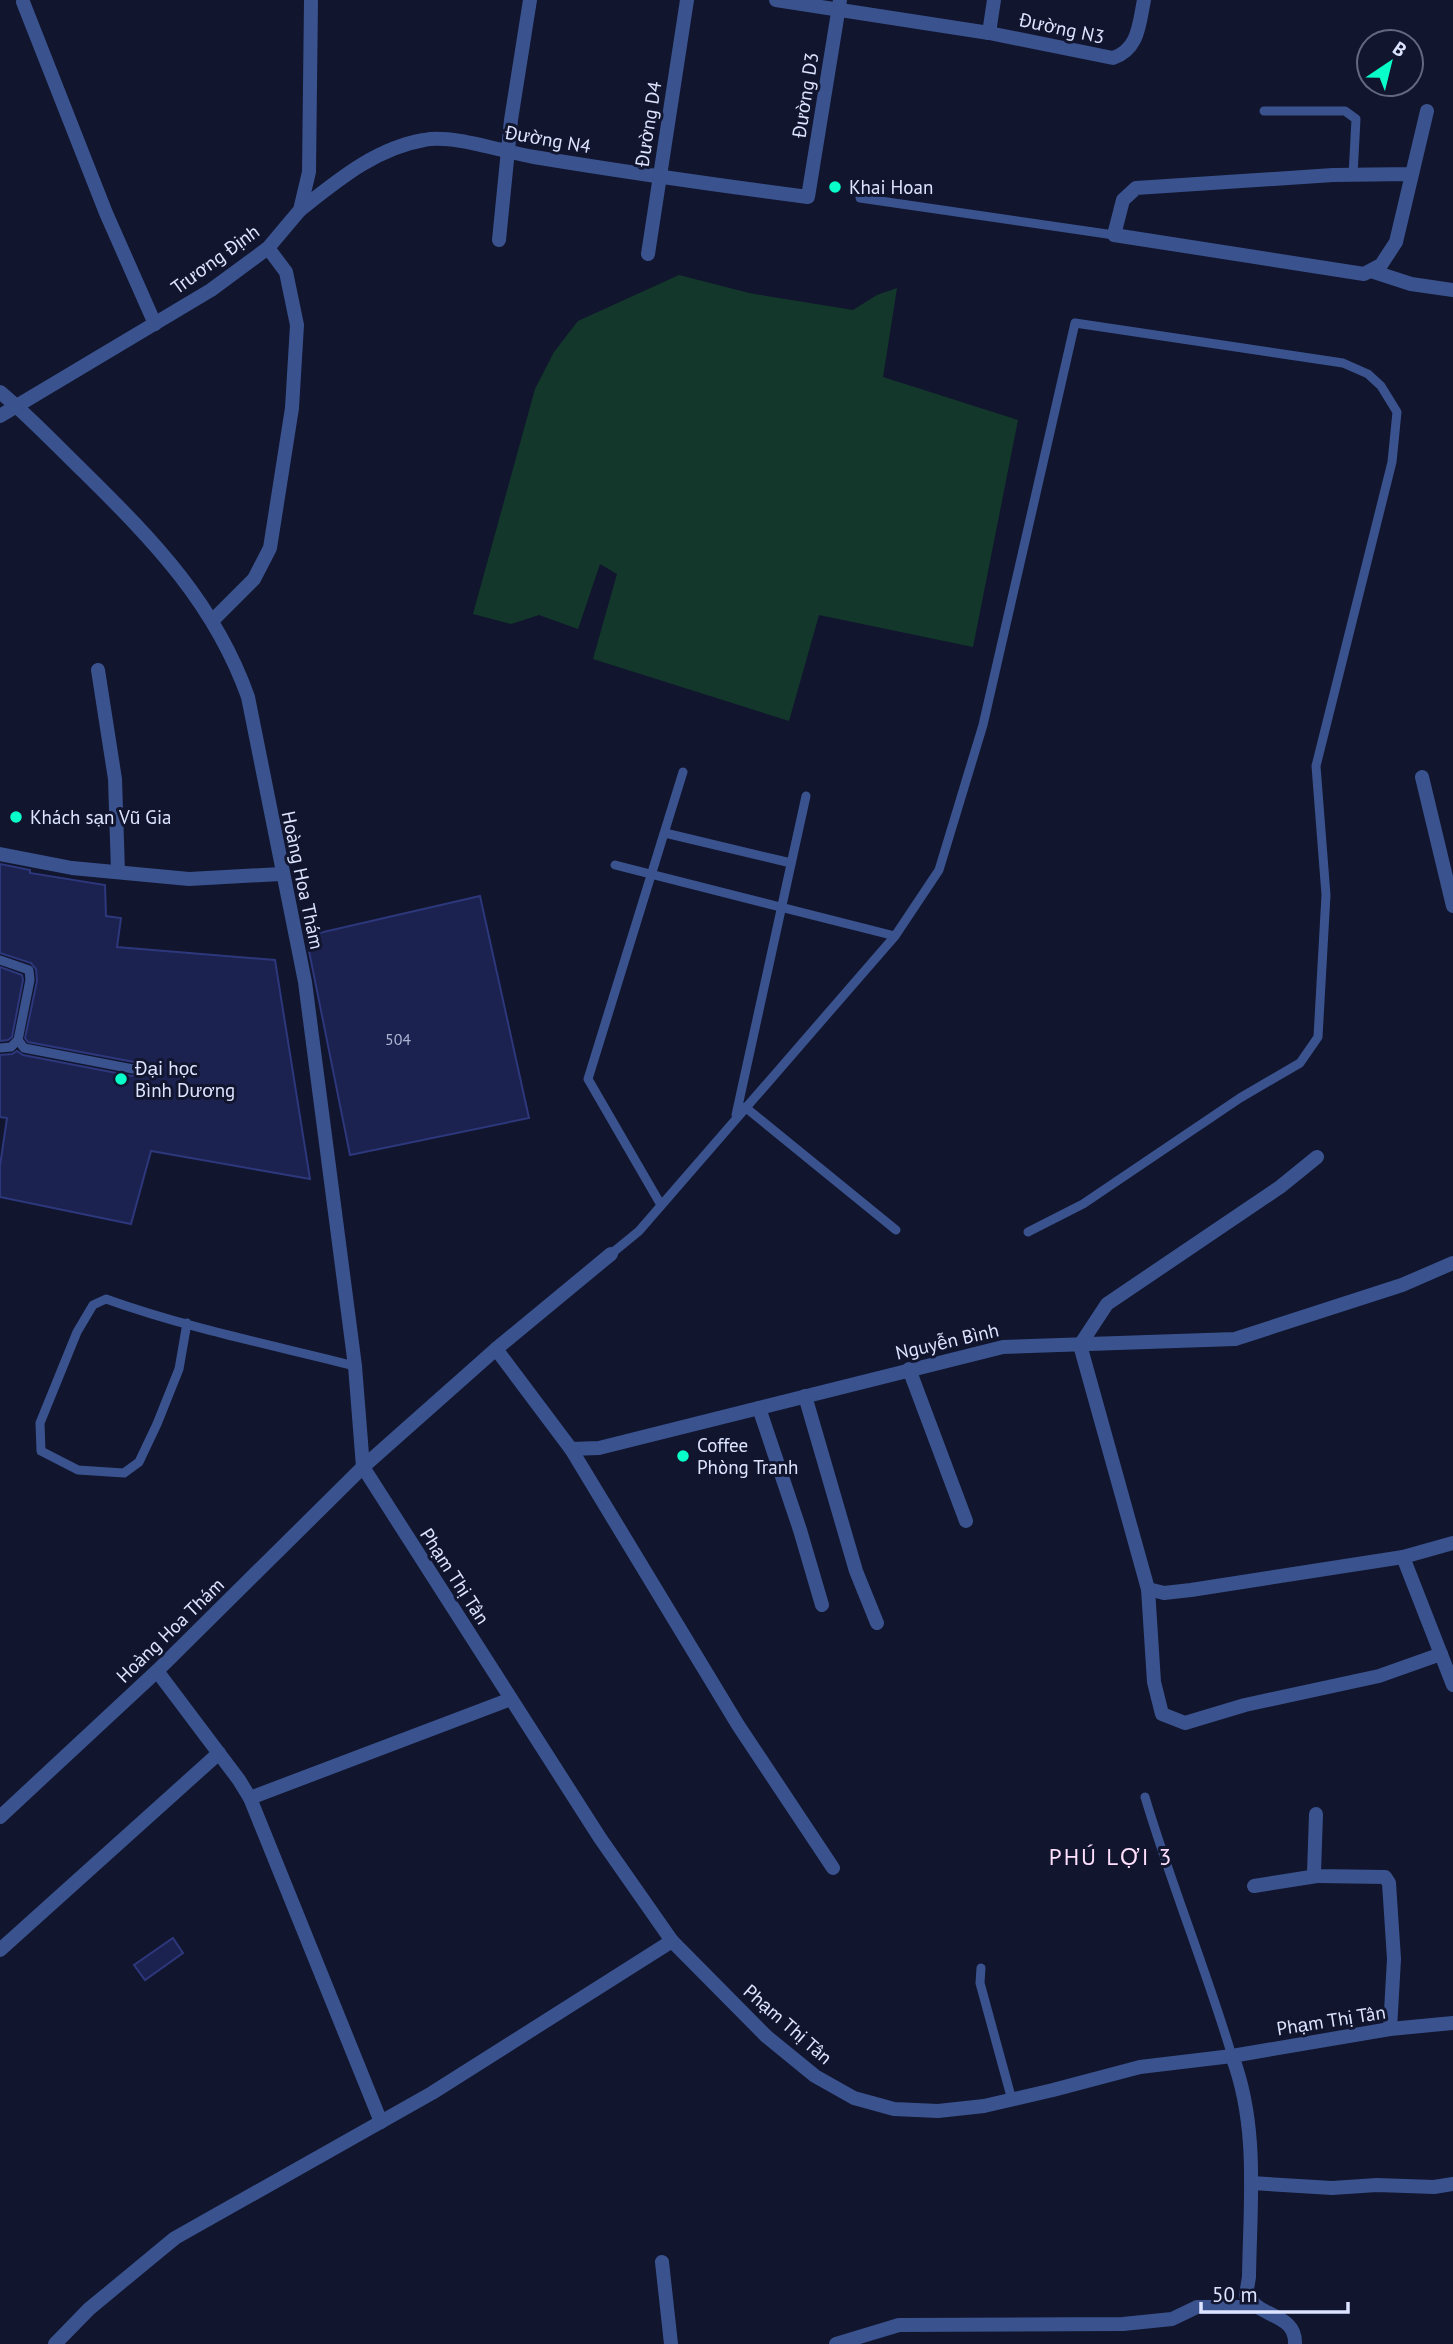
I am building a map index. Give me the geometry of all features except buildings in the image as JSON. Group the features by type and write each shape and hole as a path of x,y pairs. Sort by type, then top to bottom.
{"street":[{"name":"Trương Định","path":"0,416 211,290 268,248 300,210 309,172 311,0"},
{"path":"499,240 507,152 530,0"},
{"name":"Đường D4","path":"648,254 687,0"},
{"name":"Đường N3","path":"776,0 840,5 1113,58 1122,55 1138,34 1144,0"},
{"path":"989,33 995,0"},
{"path":"23,2 100,200 155,324"},
{"name":"Đường D3","path":"808,197 840,5"},
{"path":"1410,174 1136,188 1122,200 1114,235 1364,274 1381,265 1396,242 1427,111"},
{"name":"Đường N4","path":"300,210 340,179 386,150 426,139 475,143 507,152 659,178 808,197"},
{"path":"213,620 254,579 270,548 292,408 297,325 286,272 268,248"},
{"path":"1371,271 1411,284 1453,290"},
{"name":"Hoàng Hoa Thám","path":"0,392 142,530 213,620 237,665 248,697 305,982 355,1366 363,1467"},
{"path":"98,670 115,779 118,872"},
{"path":"1422,776 1453,906"},
{"path":"0,854 72,868 189,879 282,874"},
{"path":"1317,1157 1280,1187 1107,1304 1080,1345 1148,1589 1154,1682 1162,1714 1185,1723 1245,1705 1379,1676 1441,1654"},
{"name":"Hoàng Hoa Thám","path":"0,1817 157,1671 363,1467 496,1349 611,1254"},
{"name":"Nguyễn Bình","path":"571,1449 599,1448 1003,1347 1235,1339 1402,1285 1453,1263"},
{"path":"496,1349 571,1449 738,1725 833,1868"},
{"path":"909,1369 966,1521"},
{"path":"805,1396 856,1571 877,1623"},
{"path":"759,1408 822,1605"},
{"name":"Phạm Thị Tân","path":"363,1467 600,1838 672,1941 766,2036 814,2076 854,2098 894,2109 939,2111 1012,2100 1140,2067 1233,2056 1390,2029 1453,2023"},
{"path":"1148,1589 1164,1593 1403,1558 1453,1543"},
{"path":"1403,1558 1453,1685"},
{"path":"157,1671 250,1798 381,2122"},
{"path":"250,1798 511,1699"},
{"path":"0,1950 219,1753"},
{"path":"1315,1814 1314,1873 1317,1876"},
{"path":"1254,1886 1317,1876 1385,1877 1390,1883 1394,1959 1390,2029"},
{"path":"55,2344 89,2309 175,2238 432,2093 672,1941"},
{"path":"1233,2056 1241,2078 1251,2155 1249,2277 1246,2295 1258,2307 1286,2321 1296,2344"},
{"path":"1251,2183 1332,2188 1453,2184"},
{"path":"662,2262 671,2344"},
{"path":"836,2344 899,2325 1123,2324 1172,2319 1197,2306 1258,2307"}],"lane":[{"path":"1264,111 1345,111 1356,119 1353,175"},
{"path":"860,198 1114,235"},
{"path":"611,1254 639,1231 895,936 939,870 983,725 1075,323 1342,363 1368,374 1381,386 1396,412 1392,463 1316,766 1326,895 1318,1037 1300,1063 1240,1098 1083,1204 1028,1231"},
{"path":"661,1205 588,1079 683,772"},
{"path":"735,1120 806,796"},
{"path":"665,833 791,863"},
{"path":"615,865 895,936"},
{"path":"0,960 29,970 30,980 18,1040 11,1047 0,1048"},
{"path":"18,1040 24,1048 133,1069"},
{"path":"745,1107 895,1230"},
{"path":"187,1323 179,1369 158,1424 139,1462 124,1473 78,1470 41,1451 40,1423 77,1332 93,1305 106,1299 143,1312 187,1323 355,1366"},
{"path":"1145,1797 1165,1863 1186,1915 1233,2056"},
{"path":"981,1968 980,1983 1012,2100"}],"green space":[{"path":"679,275 749,293 853,310 877,295 897,288 883,377 1018,420 973,647 819,615 789,721 593,659 617,574 600,564 578,629 539,615 511,624 473,614 535,389 554,352 578,321"}],"place":[{"name":"Khai Hoan","path":"835,187"},
{"name":"Khách sạn Vũ Gia","path":"16,817"},
{"name":"Đại học Bình Dương","path":"121,1079"},
{"name":"Coffee Phòng Tranh","path":"683,1456"}],"district":[{"name":"PHÚ LỢI 3","path":"1111,1856"}]}
